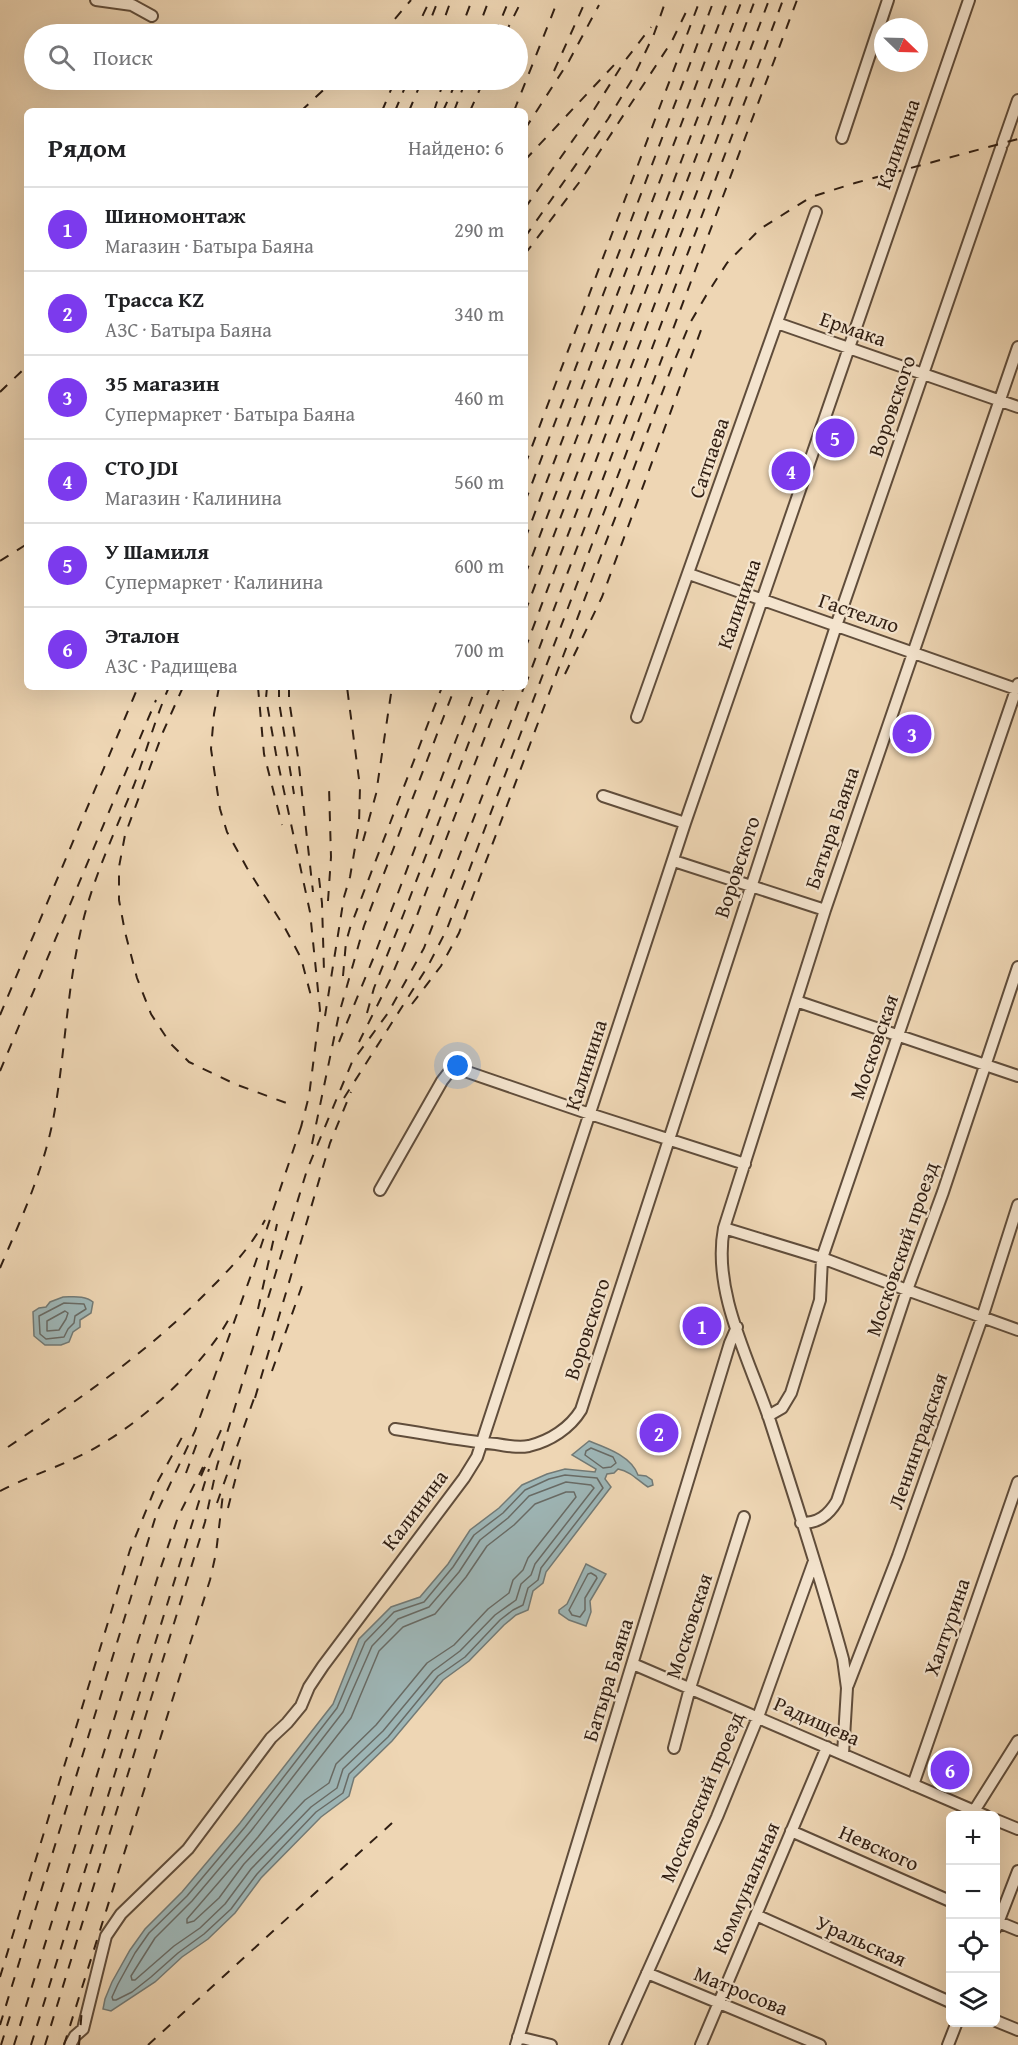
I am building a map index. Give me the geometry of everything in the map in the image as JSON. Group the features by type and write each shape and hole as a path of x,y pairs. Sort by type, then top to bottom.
{"street":[{"path":"96,0 132,4 152,16"},
{"path":"842,138 888,0"},
{"name":"Калинина","path":"70,2045 83,2029 106,1936 121,1914 188,1850 271,1738 301,1706 322,1666 465,1478 477,1457 760,600 969,0"},
{"name":"Воровского","path":"395,1429 518,1447 539,1443 568,1427 581,1410 836,626 1018,100"},
{"name":"Сатпаева","path":"637,717 816,212"},
{"name":"Ермака","path":"777,323 1018,407"},
{"name":"Батыра Баяна","path":"843,1754 847,1688 843,1659 814,1560 737,1327 720,1254 724,1228 825,910 1018,347"},
{"name":"Гастелло","path":"689,574 1017,687"},
{"name":"Московская","path":"768,1416 783,1408 791,1393 820,1300 822,1258 1017,687"},
{"path":"603,796 685,823"},
{"path":"674,861 825,910"},
{"name":"Московский проезд","path":"801,1522 818,1520 827,1515 837,1501 1018,967"},
{"path":"796,1001 1018,1076"},
{"path":"380,1191 442,1082 453,1067 745,1164"},
{"name":"Ленинградская","path":"847,1688 898,1556 982,1318 1018,1205"},
{"path":"724,1228 822,1258 1018,1330"},
{"name":"Батыра Баяна","path":"517,2041 730,1343 737,1327"},
{"name":"Халтурина","path":"913,1785 1018,1482"},
{"name":"Московская","path":"674,1748 690,1688 744,1517"},
{"name":"Московский проезд","path":"615,2045 717,1817 758,1717 814,1560"},
{"name":"Радищева","path":"633,1664 974,1810"},
{"path":"974,1810 1018,1741"},
{"name":"Коммунальная","path":"701,2045 827,1747"},
{"path":"1006,1761 1018,1765"},
{"path":"1000,1822 1018,1829"},
{"name":"Невского","path":"791,1831 946,1899"},
{"path":"998,1919 1018,1871"},
{"name":"Уральская","path":"756,1915 946,2000"},
{"path":"1000,1925 1018,1930"},
{"name":"Матросова","path":"647,1974 820,2045"},
{"path":"1000,2023 1018,2030"},
{"path":"948,2045 955,2027"},
{"path":"517,2041 550,2045"}],"water":[{"path":"63,1297 90,1300 93,1302 91,1313 80,1320 80,1327 73,1332 69,1342 61,1345 45,1345 34,1336 33,1312"},
{"path":"589,1441 624,1458 635,1468 638,1475 652,1480 653,1485 648,1487 623,1470 618,1469 614,1473 607,1474 605,1479 611,1487 546,1572 543,1583 533,1591 528,1610 516,1615 469,1661 443,1680 392,1741 354,1778 349,1796 321,1817 261,1878 235,1913 208,1939 182,1957 155,1982 111,2011 103,2009 112,1982 145,1929 182,1892 240,1823 333,1704 359,1639 391,1607 420,1597 448,1564 470,1530 499,1508 522,1485 565,1469 595,1472 596,1469 572,1455"},
{"path":"586,1564 606,1574 590,1601 591,1612 586,1626 569,1620 559,1613 559,1610 567,1604"}],"railway":[{"path":"391,24 411,0"},
{"path":"419,24 430,0"},
{"path":"443,24 451,0"},
{"path":"463,24 472,0"},
{"path":"480,24 489,0"},
{"path":"499,24 509,0"},
{"path":"510,24 522,0"},
{"path":"528,76 558,0"},
{"path":"554,71 586,0"},
{"path":"528,233 608,119 633,78 654,34 666,0"},
{"path":"528,457 700,0"},
{"path":"528,494 714,0"},
{"path":"528,531 728,0"},
{"path":"528,567 742,0"},
{"path":"528,604 755,0"},
{"path":"528,641 769,0"},
{"path":"528,678 783,0"},
{"path":"344,1098 428,966 447,929 797,0"},
{"path":"429,24 437,3"},
{"path":"528,124 569,61 599,5"},
{"path":"528,250 581,180 672,41 689,6"},
{"path":"528,204 590,116 624,62 651,27"},
{"path":"528,157 615,64"},
{"path":"304,108 323,90"},
{"path":"383,108 391,90"},
{"path":"396,108 404,90"},
{"path":"410,108 418,90"},
{"path":"435,108 441,90"},
{"path":"444,108 452,90"},
{"path":"455,108 462,90"},
{"path":"471,108 479,90"},
{"path":"515,108 522,90"},
{"path":"412,1004 441,966 459,933 673,364 690,323 727,263 760,229 811,197 1018,139"},
{"path":"565,674 602,597 704,322"},
{"path":"0,392 24,369"},
{"path":"0,561 24,546"},
{"path":"0,1015 137,690"},
{"path":"0,1268 32,1190 51,1130 72,978 85,915 97,877 134,785 168,690"},
{"path":"182,690 163,732 125,835 119,867 119,900 125,932 137,978 151,1014 170,1043 189,1062 235,1084 289,1104"},
{"path":"218,690 211,749 220,809 227,832 301,958 311,996"},
{"path":"258,690 264,754 282,825"},
{"path":"267,690 266,698 276,754 310,912 320,1010 309,1096 301,1127"},
{"path":"279,690 294,794"},
{"path":"289,690 313,892"},
{"path":"325,1016 344,897 350,877 359,824 360,787 347,690"},
{"path":"363,841 376,794 392,690"},
{"path":"343,976 346,942 350,928 441,690"},
{"path":"312,1144 339,1014 364,926 454,690"},
{"path":"339,1042 373,959 475,690"},
{"path":"367,1013 374,988 489,690"},
{"path":"359,1042 390,980 416,918 503,690"},
{"path":"45,2045 205,1522 217,1466 307,1170 352,1062 388,1013 424,948 523,690"},
{"path":"0,1071 156,700"},
{"path":"328,901 331,857 329,787"},
{"path":"319,878 324,971"},
{"path":"255,1398 330,1143 351,1092"},
{"path":"0,2025 157,1512 195,1431 303,1121"},
{"path":"8,1447 135,1357 182,1317 229,1269 252,1241 265,1220"},
{"path":"258,1309 277,1224"},
{"path":"272,1371 304,1280"},
{"path":"0,1491 88,1452 137,1420 192,1369 222,1331 232,1313"},
{"path":"217,1503 257,1390"},
{"path":"201,1476 225,1421"},
{"path":"0,1977 130,1550 158,1481 186,1430"},
{"path":"186,1473 197,1443"},
{"path":"228,1508 242,1453"},
{"path":"14,2045 158,1576 178,1517 203,1467"},
{"path":"31,2045 209,1469"},
{"path":"64,2045 210,1580 216,1553 223,1494"},
{"path":"148,2045 392,1823"},
{"path":"79,2045 82,2008"},
{"path":"1,2045 10,2016"}],"place":[{"name":"У Шамиля","path":"835,438"},
{"name":"СТО JDI","path":"791,471"},
{"name":"35 магазин","path":"912,734"},
{"name":"Шиномонтаж","path":"702,1326"},
{"name":"Трасса KZ","path":"659,1433"},
{"name":"Эталон","path":"950,1770"}]}
